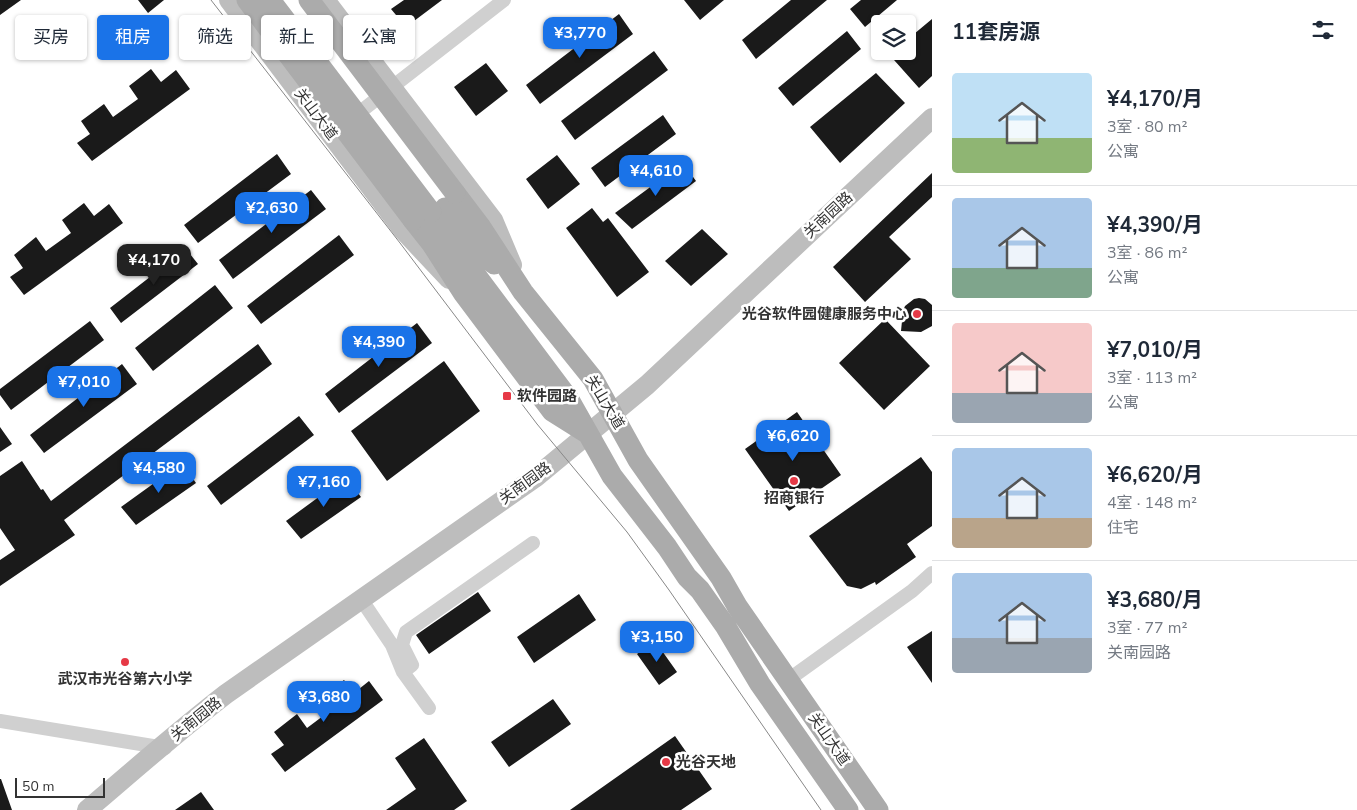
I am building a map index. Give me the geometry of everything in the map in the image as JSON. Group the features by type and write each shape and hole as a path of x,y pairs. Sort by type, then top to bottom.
{"main road":[{"name":"关山大道","path":"229,0 403,230 464,294"},
{"path":"247,0 435,207 523,292"},
{"path":"270,0 435,207"},
{"path":"288,0 435,207"},
{"path":"310,0 435,207 432,244 464,294 552,411 591,439"},
{"name":"关山大道","path":"325,0 493,220 523,292 593,379 638,460 721,578 737,606 878,810"},
{"name":"关南园路","path":"615,419 646,385 932,118"},
{"name":"关南园路","path":"99,810 167,748 182,728 226,694 364,604 536,477 591,439 615,419 663,388 932,136"},
{"name":"关山大道","path":"435,207 457,250 568,398 612,476 686,576 700,590 760,684 848,810"},
{"name":"关南园路","path":"87,810 167,748"}],"street":[{"path":"331,135 504,0"},
{"path":"403,672 412,665 402,645 406,632 533,543"},
{"path":"788,680 912,591 932,573"},
{"path":"364,604 392,645 403,672 429,708"},
{"path":"0,720 167,748"}],"building":[{"path":"0,0 21,0 0,15"},
{"path":"138,0 164,0 148,13"},
{"path":"404,0 442,0 415,20 415,15 396,15 391,9"},
{"path":"684,0 724,0 700,20"},
{"path":"791,0 827,0 756,59 742,40"},
{"path":"861,0 897,0 879,15 871,15 871,22 865,27 850,9"},
{"path":"619,14 633,34 540,104 526,85"},
{"path":"932,19 932,76 919,88 894,60 916,60 916,32"},
{"path":"847,31 861,49 793,106 778,88"},
{"path":"654,51 668,70 575,140 561,121"},
{"path":"486,63 508,91 476,116 454,87"},
{"path":"151,69 161,82 176,70 190,89 92,161 77,143 90,134 81,121 104,104 113,117 138,99 129,86"},
{"path":"876,73 905,103 840,163 810,127"},
{"path":"663,115 676,134 605,187 591,168"},
{"path":"277,154 291,174 198,243 184,225"},
{"path":"557,155 580,184 548,209 526,179"},
{"path":"683,163 696,181 632,229 615,213"},
{"path":"932,173 932,197 889,237 911,259 865,302 833,267"},
{"path":"311,190 326,209 233,279 219,260"},
{"path":"84,203 94,216 109,204 123,223 24,295 10,277 23,268 14,255 36,237 46,251 71,233 62,220"},
{"path":"592,208 603,222 608,218 649,272 617,297 566,228"},
{"path":"702,229 728,254 691,286 665,261"},
{"path":"339,235 354,255 261,324 247,306"},
{"path":"186,249 198,264 121,323 110,308"},
{"path":"215,285 233,308 153,371 135,348"},
{"name":"光谷软件园健康服务中心","path":"914,299 925,299 932,305 932,326 921,332 901,331 905,306"},
{"path":"885,319 930,366 884,410 839,363"},
{"path":"90,321 104,340 11,410 0,395 0,389"},
{"path":"417,323 432,343 339,413 325,394"},
{"path":"258,344 272,364 64,520 75,535 0,586 0,560 15,550 0,528 0,476 22,461 41,490 43,489 51,501"},
{"path":"444,361 480,411 387,481 351,431"},
{"path":"122,364 137,384 44,453 30,435"},
{"path":"797,412 841,475 789,511 745,449"},
{"path":"299,416 314,435 221,505 207,486"},
{"path":"0,427 12,444 0,452"},
{"path":"921,457 932,472 932,526 907,544 916,557 876,585 875,582 861,589 847,586 809,536"},
{"path":"182,463 196,483 136,525 121,507"},
{"path":"346,477 361,497 301,539 286,521"},
{"path":"478,592 491,611 429,654 416,635"},
{"path":"579,594 596,620 534,663 517,637"},
{"path":"932,631 932,683 907,647"},
{"path":"655,641 677,672 659,685 637,654"},
{"path":"344,680 354,693 369,681 383,700 285,772 271,754 284,745 274,732 297,714 307,728 331,710 322,697"},
{"path":"553,699 571,724 509,767 491,742"},
{"name":"光谷天地","path":"675,736 712,789 681,810 570,810"},
{"path":"424,738 467,801 454,810 386,810 416,789 395,758"},
{"path":"1,779 12,810 0,810"},
{"path":"201,792 214,810 175,810"}],"tram line":[{"path":"211,0 400,243 537,424 627,532 821,810"}],"place":[{"name":"光谷软件园健康服务中心","path":"917,314"},
{"name":"软件园路","path":"507,396"},
{"name":"招商银行","path":"794,481"},
{"name":"武汉市光谷第六小学","path":"125,662"},
{"name":"光谷天地","path":"666,762"}]}
